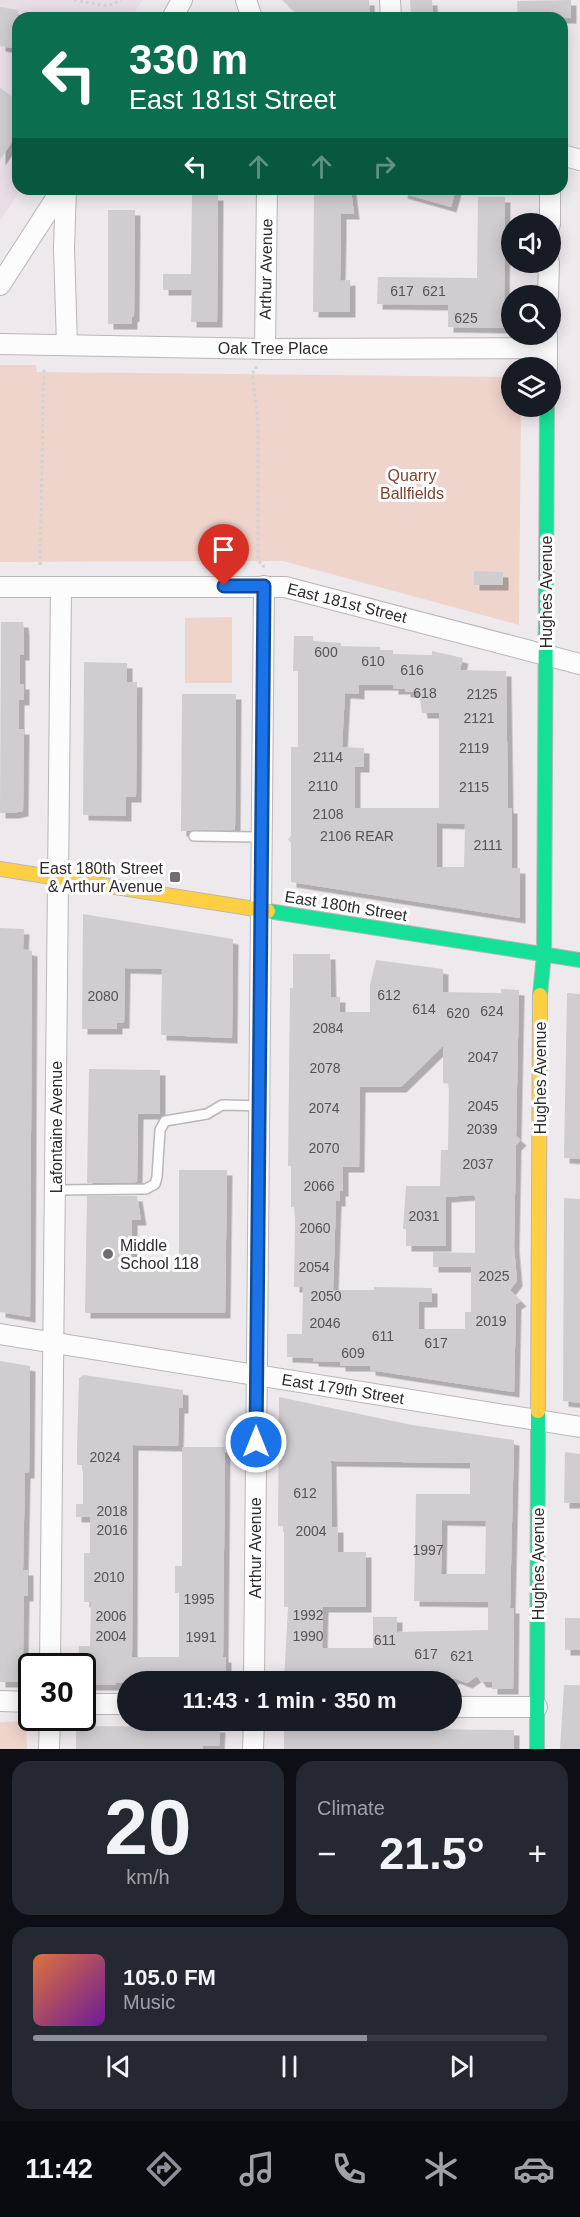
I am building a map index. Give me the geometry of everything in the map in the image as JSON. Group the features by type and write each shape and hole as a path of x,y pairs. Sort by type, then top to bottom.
{"street":[{"path":"0,285 60,195"},
{"path":"64,195 67,345"},
{"name":"Arthur Avenue","path":"260,349 267,195"},
{"path":"550,195 550,213"},
{"name":"Oak Tree Place","path":"0,344 260,349 547,350"},
{"name":"Hughes Avenue","path":"537,1749 540,981 544,954 547,417"},
{"name":"Arthur Avenue","path":"254,1671 264,586"},
{"name":"East 181st Street","path":"0,587 264,586 307,590 580,664"},
{"name":"Lafontaine Avenue","path":"50,1653 57,1190 61,587"},
{"name":"East 180th Street","path":"0,869 580,960"},
{"name":"East 179th Street","path":"0,1334 580,1427"},
{"path":"0,1701 18,1702"},
{"path":"96,1704 117,1704"},
{"path":"462,1707 537,1707"},
{"path":"50,1731 50,1749"},
{"path":"253,1749 254,1731"}],"lane":[{"path":"194,836 263,837"},
{"path":"57,1190 146,1189 155,1184 157,1177 160,1130 165,1121 207,1114 222,1105 261,1106"}],"path":[{"path":"74,0 115,5 121,0"},
{"path":"260,349 256,370 252,373 258,422 258,561 263,564 264,586"},
{"path":"40,565 44,369"}],"shaded area":[{"path":"0,0 142,0 135,12 12,12 12,195 17,195 0,221"}],"green space":[{"name":"Quarry Ballfields","path":"0,365 36,365 37,372 501,377 501,417 521,417 519,625 283,561 0,562"},
{"path":"232,617 232,683 185,683 185,618"},
{"path":"18,1721 18,1731 26,1731 27,1749 0,1749 0,1722"}],"building":[{"path":"282,0 369,0 370,12 295,12"},
{"path":"410,0 432,0 433,12 411,12"},
{"path":"571,0 571,18 568,18 568,12 518,12 517,1"},
{"path":"0,7 18,10 18,12 12,12 12,48 0,46"},
{"path":"0,88 12,96 12,142 0,160"},
{"path":"192,195 218,195 217,322 191,322 192,290 163,290 163,274 191,274"},
{"path":"314,195 352,195 354,214 341,214 340,281 350,280 350,312 313,312"},
{"path":"409,195 454,195 451,207"},
{"path":"478,197 505,197 505,213 501,213 501,273 504,273 504,285 501,285 501,328 448,327 448,305 377,304 378,277 477,278"},
{"path":"108,210 135,210 132,324 108,324"},
{"path":"474,571 503,572 503,585 474,585"},
{"path":"1,622 23,622 24,631 24,655 20,655 20,684 24,684 24,700 19,700 19,729 24,729 23,811 13,813 0,813"},
{"path":"294,636 313,636 313,641 341,643 341,646 380,647 380,650 393,650 393,654 432,655 432,651 463,658 460,670 506,671 508,808 512,808 512,868 520,868 520,918 291,882 291,843 288,839 291,836 291,747 298,747 298,671 293,671","holes":["359,685 393,685 393,689 419,692 422,713 439,713 439,808 355,808 355,767 364,767 364,748 342,747 345,693 359,694","437,823 465,824 464,867 437,867"]},
{"path":"84,662 127,663 127,682 137,682 136,797 126,797 126,816 83,815"},
{"path":"182,694 236,694 235,830 181,831"},
{"path":"83,914 233,939 232,1038 161,1035 162,969 125,968 124,1023 117,1023 117,1029 82,1029"},
{"path":"0,928 24,929 23,949 32,951 30,1317 0,1312"},
{"path":"293,954 330,954 331,997 340,997 340,1012 370,1012 370,985 376,960 443,969 443,992 501,993 501,989 519,990 516,1136 521,1140 516,1145 514,1246 517,1281 510,1290 521,1301 516,1304 514,1392 370,1370 370,1366 340,1366 340,1362 287,1357 287,1334 302,1334 303,1287 294,1287 295,1220 294,1207 291,1207 291,1166 288,1166 290,988 293,988","holes":["443,1046 443,1083 449,1084 448,1150 441,1150 440,1186 406,1186 403,1229 406,1229 406,1246 446,1246 446,1197 473,1195 475,1197 475,1253 433,1252 433,1267 471,1267 471,1312 465,1312 465,1329 419,1329 419,1302 432,1302 432,1288 374,1287 374,1290 333,1290 336,1201 340,1201 340,1191 343,1191 343,1167 359,1167 360,1087 401,1087"]},
{"path":"567,993 580,994 580,1159 564,1158"},
{"path":"89,1069 160,1070 160,1114 138,1114 137,1182 87,1183"},
{"name":"Middle School 118","path":"179,1170 227,1170 225,1313 85,1313 87,1196 137,1196 141,1220 132,1220 132,1266 179,1266"},
{"path":"564,1198 580,1199 580,1403 563,1401"},
{"path":"0,1361 30,1366 29,1473 25,1473 23,1570 28,1570 28,1596 24,1596 23,1653 18,1653 18,1682 0,1682"},
{"path":"84,1375 183,1390 183,1408 179,1408 178,1446 133,1445 132,1657 179,1657 179,1593 175,1593 175,1566 182,1566 182,1447 225,1447 223,1657 226,1657 226,1671 117,1671 116,1685 96,1685 96,1653 79,1653 79,1646 90,1646 91,1602 84,1602 84,1553 90,1553 90,1517 76,1517 76,1504 83,1504 83,1465 77,1465 79,1378"},
{"path":"279,1397 412,1425 514,1440 510,1608 514,1608 513,1689 492,1689 492,1682 481,1682 477,1676 467,1683 462,1681 462,1671 285,1671 288,1607 284,1607 284,1526 278,1526","holes":["331,1461 470,1463 470,1494 416,1494 414,1601 488,1602 488,1630 397,1632 397,1617 373,1617 373,1648 322,1648 323,1607 366,1607 366,1552 338,1552 338,1527 332,1527","442,1520 486,1521 485,1574 441,1574"]},
{"path":"565,1452 580,1454 580,1503 564,1503"},
{"path":"565,1618 580,1618 580,1650 565,1650"},
{"path":"564,1685 580,1685 580,1749 560,1749"},
{"path":"96,1726 117,1726 117,1731 220,1731 219,1746 203,1746 203,1749 76,1749 76,1731 96,1731"},
{"path":"514,1730 514,1749 284,1749 284,1731"}],"traffic: fast":[{"path":"540,995 544,954 547,417"},
{"path":"268,911 580,960"},
{"path":"537,1749 538,1411"}],"traffic: slow":[{"path":"0,869 268,911"},
{"path":"538,1411 540,995"}],"place":[{"name":"East 180th Street & Arthur Avenue","path":"175,877"},
{"name":"Middle School 118","path":"108,1254"}],"route":[{"path":"224,586 264,586 261,1106 256,1442"}]}
